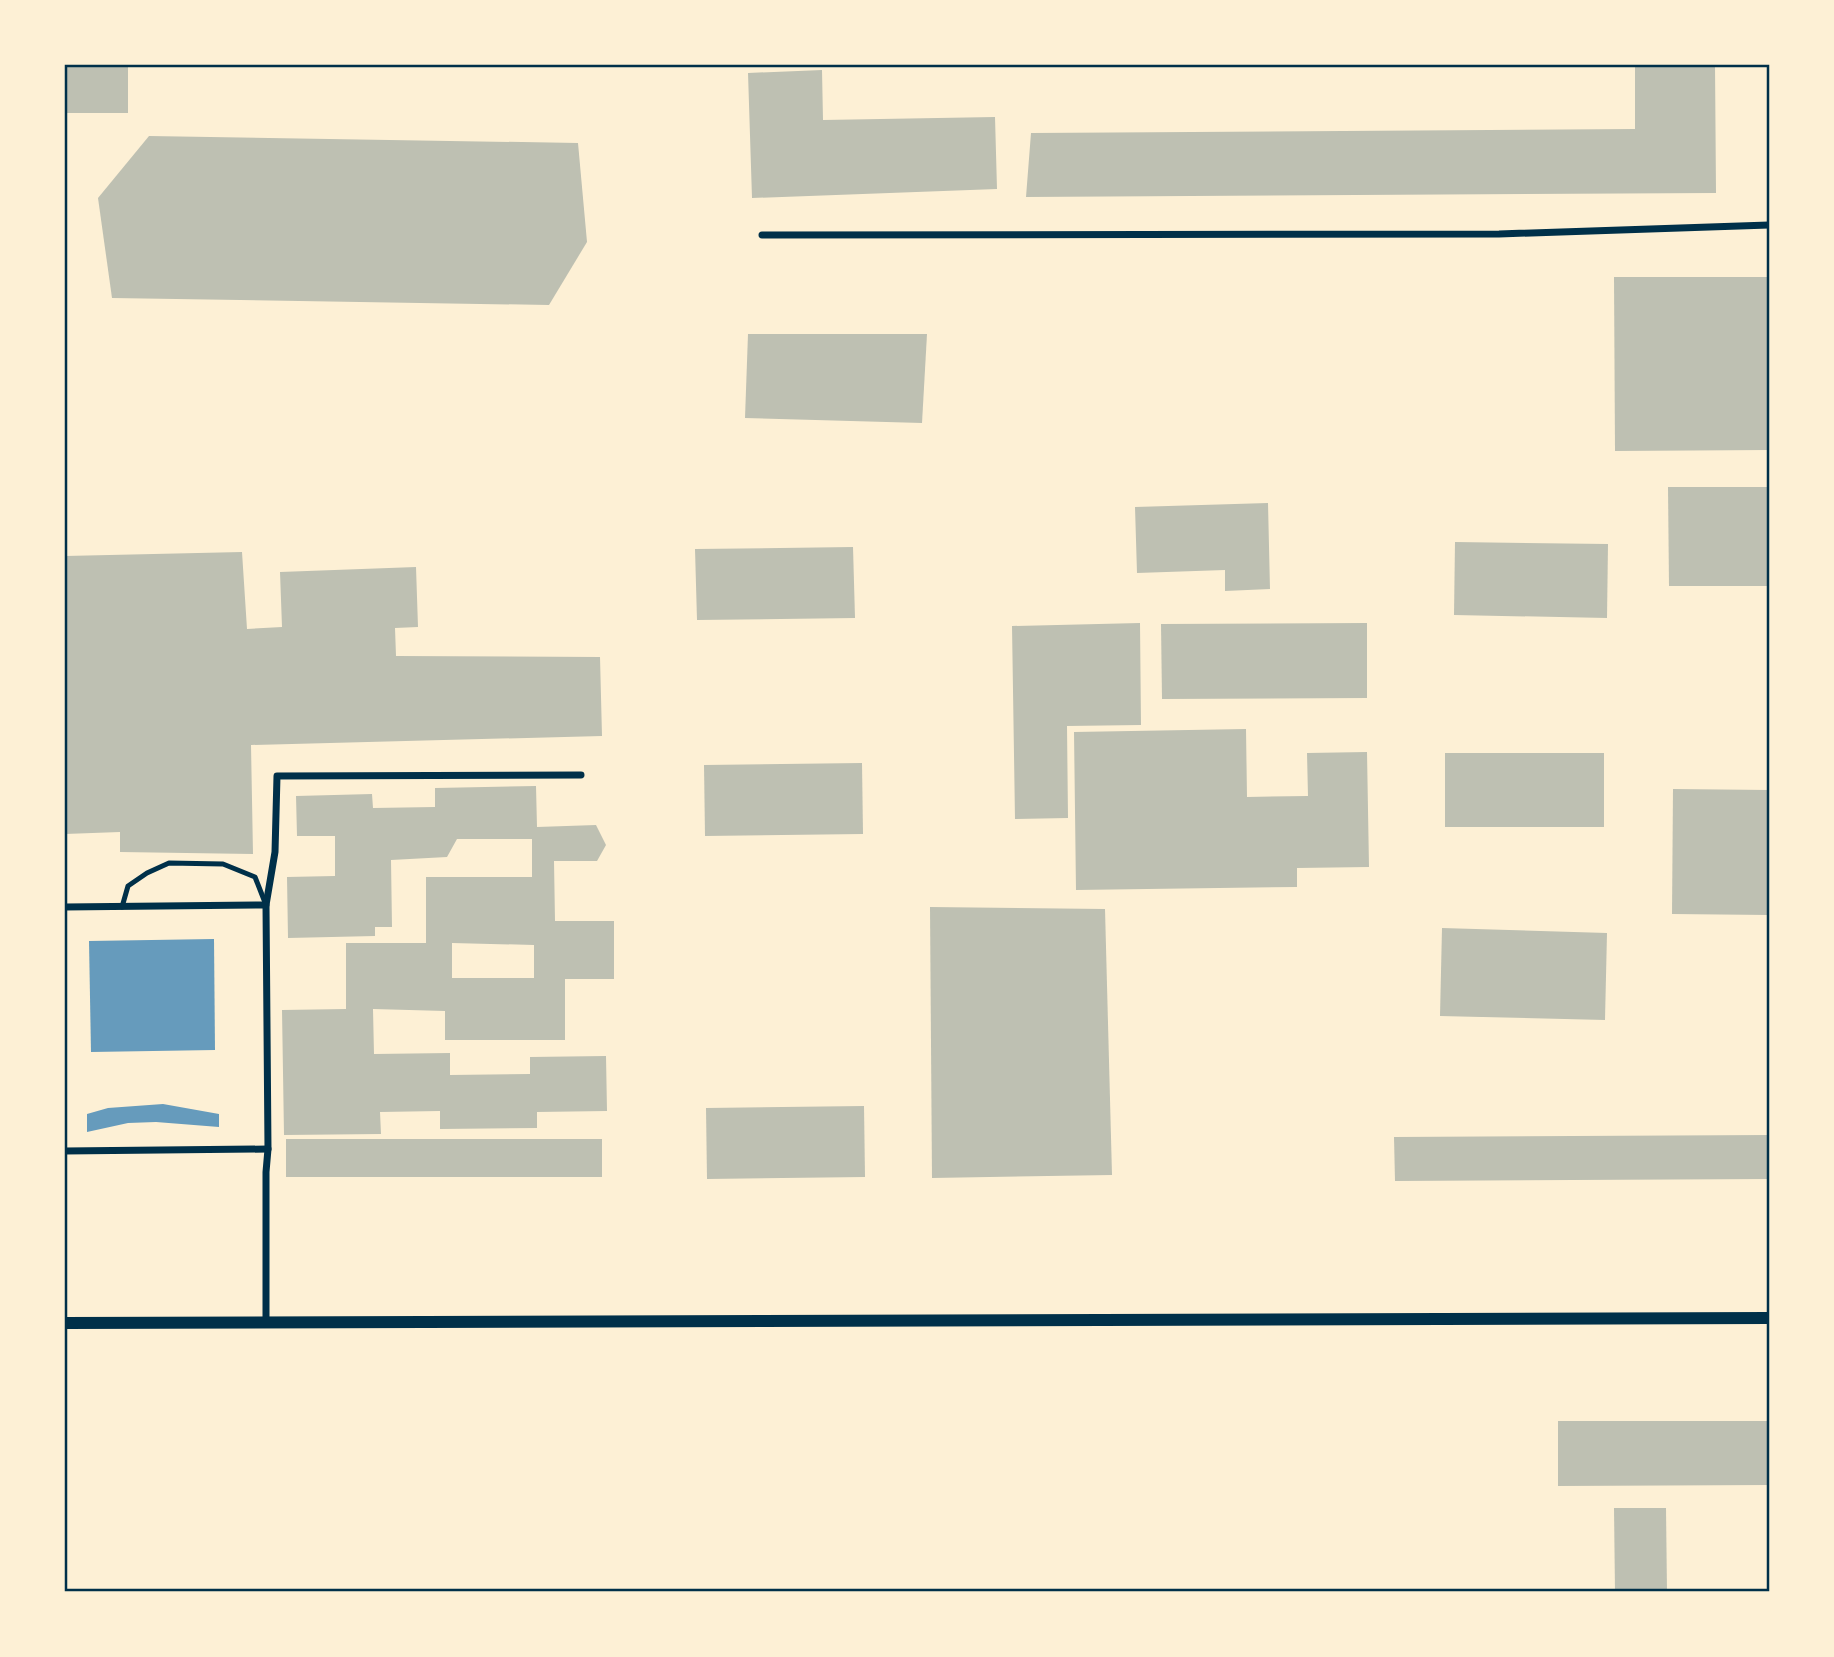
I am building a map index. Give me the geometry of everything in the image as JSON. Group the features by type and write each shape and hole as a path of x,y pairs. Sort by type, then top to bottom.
{"street":[{"path":"762,235 1499,234 1769,225"},
{"path":"266,1323 266,905 275,852 277,776 581,775"},
{"path":"65,907 266,905"},
{"path":"65,1151 268,1149"},
{"path":"65,1323 1769,1318"}],"lane":[{"path":"122,906 128,886 169,863 223,864 255,877 266,905"}],"water":[{"path":"214,939 215,1050 91,1052 89,941"},
{"path":"163,1104 219,1114 219,1127 156,1122 128,1123 87,1132 87,1114 108,1108"}],"building":[{"path":"65,65 128,65 128,113 65,113"},
{"path":"1635,65 1715,65 1716,193 1026,197 1031,133 1635,129"},
{"path":"822,70 823,120 995,117 997,189 752,198 748,73"},
{"path":"149,136 578,143 587,242 549,305 112,298 98,198"},
{"path":"1614,277 1769,277 1769,450 1615,451"},
{"path":"748,334 927,334 922,423 745,418"},
{"path":"1668,487 1769,487 1769,586 1669,586"},
{"path":"1268,503 1270,589 1225,591 1225,570 1137,573 1135,507"},
{"path":"1455,542 1608,544 1607,618 1454,615"},
{"path":"853,547 855,618 697,620 695,549"},
{"path":"242,552 247,629 282,627 280,572 416,567 418,627 395,628 396,656 600,657 602,736 251,745 253,854 120,852 120,832 65,834 65,556"},
{"path":"1140,623 1141,725 1067,726 1068,818 1015,819 1012,626"},
{"path":"1367,623 1367,698 1162,699 1161,624"},
{"path":"1246,729 1247,797 1308,796 1307,753 1367,752 1369,867 1297,868 1297,887 1076,890 1074,732"},
{"path":"1445,753 1604,753 1604,827 1445,827"},
{"path":"862,763 863,834 705,836 704,765"},
{"path":"536,786 537,827 596,825 606,845 597,861 554,861 555,921 614,921 614,979 565,979 565,1040 445,1040 445,1011 373,1009 374,1054 450,1053 450,1075 530,1074 530,1057 606,1056 607,1111 537,1112 537,1128 440,1129 440,1111 380,1112 381,1134 284,1135 282,1010 346,1009 346,943 426,943 426,877 532,877 532,839 457,839 447,857 391,860 392,927 375,927 375,936 288,938 287,877 335,876 335,836 297,836 296,796 372,794 373,808 435,807 435,788","holes":["452,943 534,945 534,978 452,978"]},
{"path":"1673,789 1769,790 1769,915 1672,914"},
{"path":"930,907 1105,909 1112,1175 932,1178"},
{"path":"1442,928 1607,933 1605,1020 1440,1016"},
{"path":"864,1106 865,1177 707,1179 706,1108"},
{"path":"1769,1135 1769,1179 1395,1181 1394,1137"},
{"path":"286,1139 602,1139 602,1177 286,1177"},
{"path":"1558,1421 1769,1421 1769,1485 1558,1486"},
{"path":"1614,1508 1666,1508 1667,1592 1615,1592"}]}
